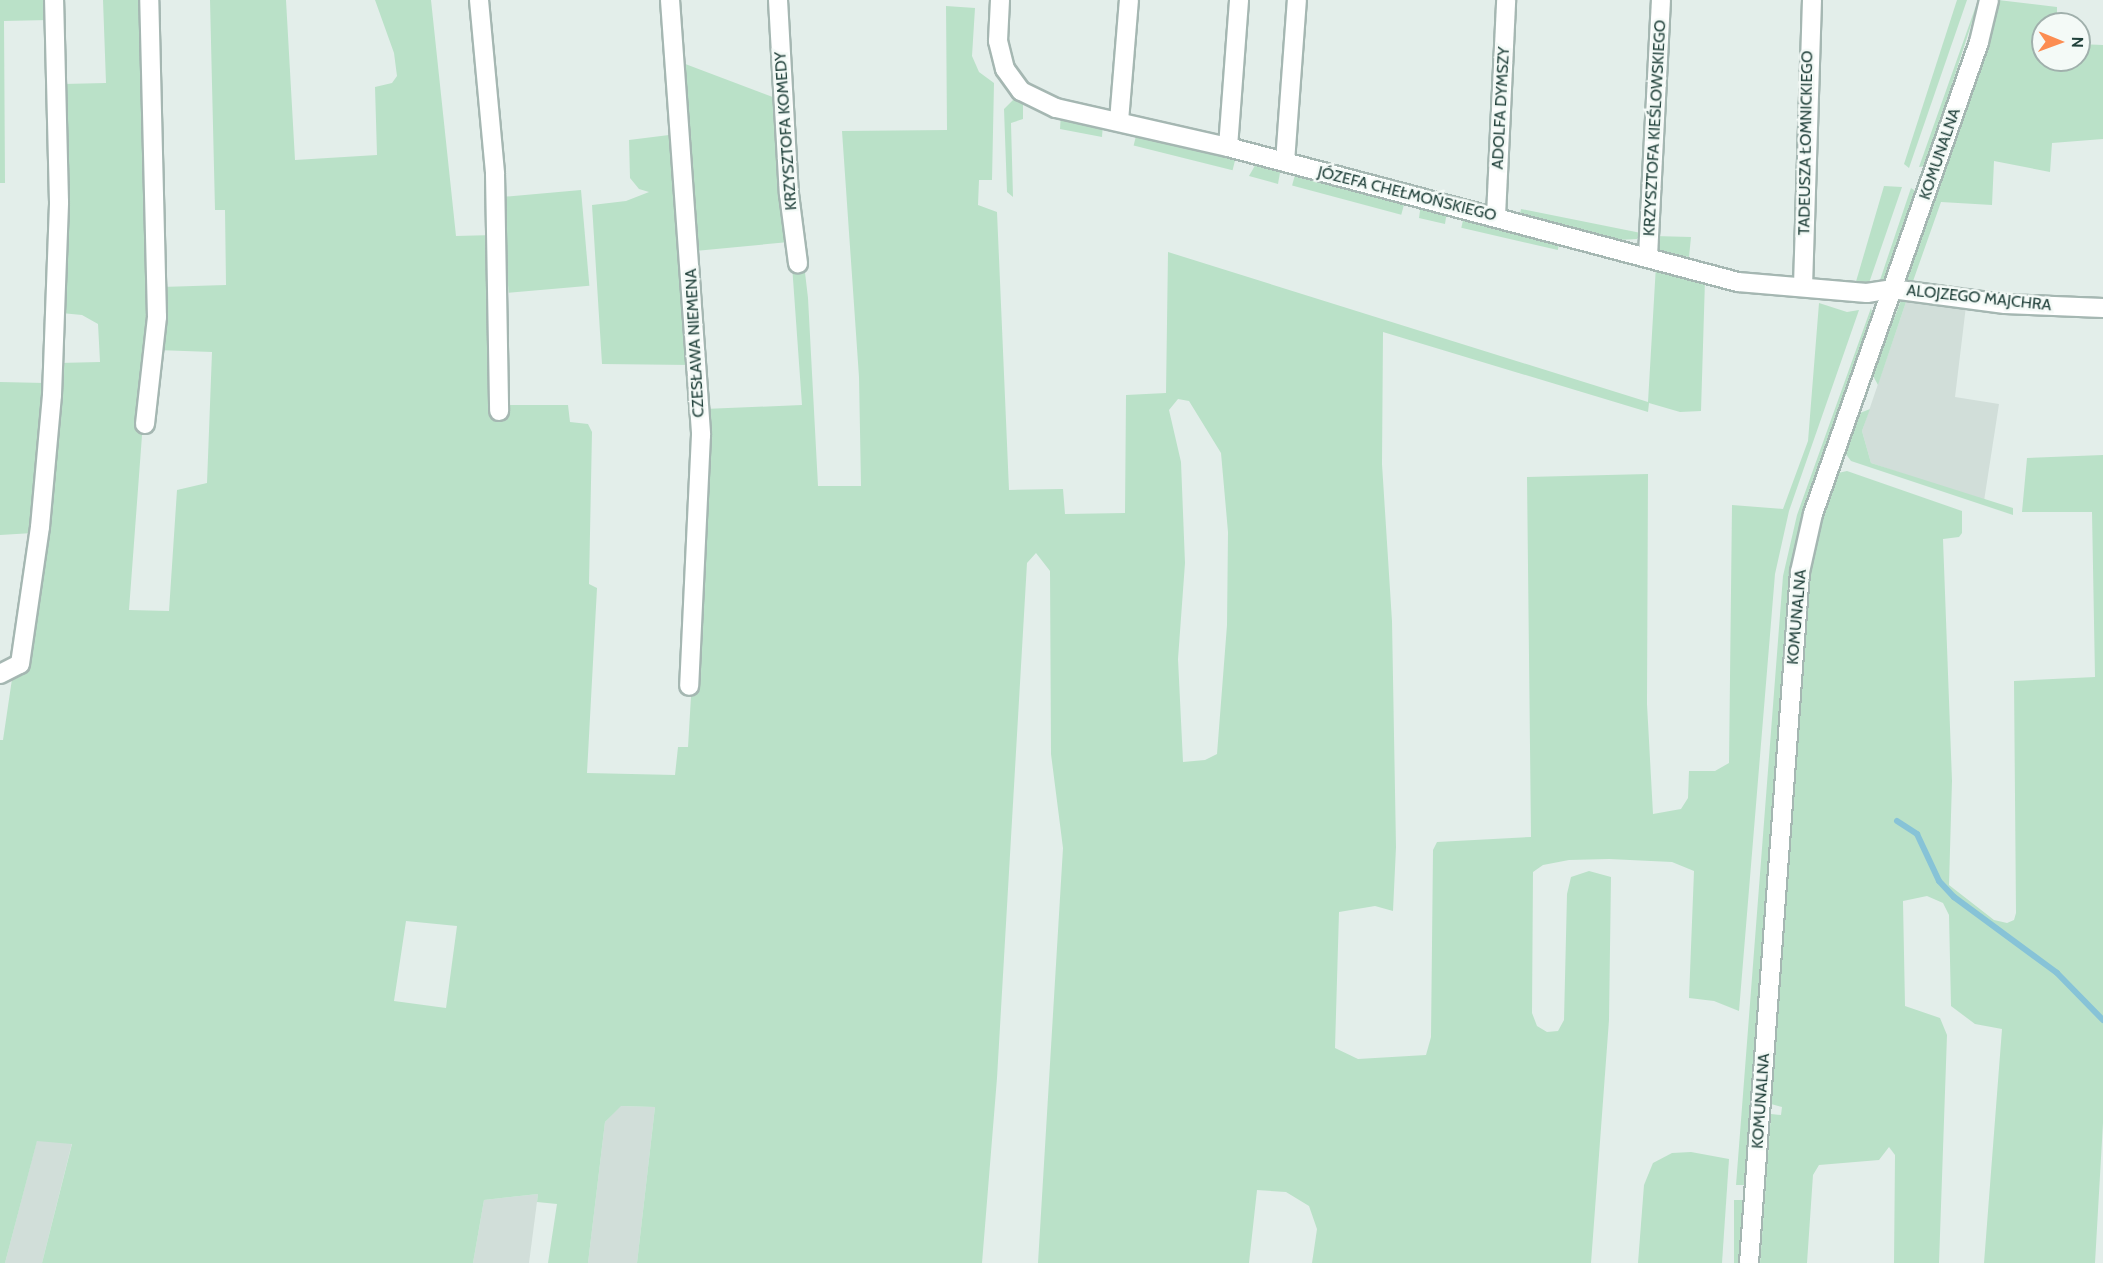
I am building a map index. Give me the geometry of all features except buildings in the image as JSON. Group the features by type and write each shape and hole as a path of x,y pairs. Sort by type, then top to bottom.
{"street":[{"path":"0,674 20,664 40,527 52,395 59,202 54,0"},
{"path":"146,424 157,317 149,0"},
{"path":"479,0 495,174 499,411"},
{"name":"CZESŁAWA NIEMENA","path":"670,0 701,435 689,686"},
{"name":"KRZYSZTOFA KOMEDY","path":"778,0 789,194 798,262"},
{"name":"JÓZEFA CHEŁMOŃSKIEGO","path":"1000,0 998,41 1005,69 1021,91 1056,108 1228,147 1648,256 1738,282 1867,293 1892,289"},
{"path":"1119,122 1129,0"},
{"path":"1228,147 1239,0"},
{"path":"1285,162 1298,0"},
{"name":"ADOLFA DYMSZY","path":"1496,216 1506,0"},
{"name":"KRZYSZTOFA KIEŚLOWSKIEGO","path":"1648,256 1661,0"},
{"name":"TADEUSZA ŁOMNICKIEGO","path":"1803,286 1812,0"},
{"name":"KOMUNALNA","path":"1749,1263 1800,572 1813,514 1979,42 1989,0"},
{"name":"ALOJZEGO MAJCHRA","path":"1892,289 2005,304 2103,308"}],"shaded area":[{"path":"1907,299 1966,306 1955,397 1999,404 1984,501 1871,463 1862,431"},
{"path":"620,1106 655,1107 637,1263 588,1263 605,1122"},
{"path":"37,1140 72,1143 42,1263 5,1263"},
{"path":"538,1194 529,1263 473,1263 484,1200"}],"green space":[{"path":"0,0 47,0 49,20 4,21 5,183 0,183"},
{"path":"103,0 145,0 152,301 129,610 169,611 177,490 207,483 212,352 157,350 161,287 226,285 225,210 215,210 210,0 286,0 295,160 377,155 375,87 392,83 397,76 394,53 375,0 431,0 456,236 494,235 503,405 568,405 570,422 588,424 592,432 589,584 597,588 587,773 675,775 678,747 688,747 705,460 704,409 802,405 792,265 804,264 808,298 818,486 861,486 859,377 842,131 947,130 946,6 975,8 972,56 979,72 994,83 992,180 979,180 978,205 997,212 1009,490 1063,489 1065,514 1125,513 1126,395 1166,393 1168,252 1648,402 1656,265 1705,280 1701,411 1680,412 1649,403 1648,412 1383,332 1382,464 1392,621 1396,847 1393,911 1375,906 1339,912 1335,1048 1358,1059 1426,1055 1431,1037 1433,850 1437,842 1531,837 1527,477 1648,474 1647,704 1653,814 1681,809 1688,798 1689,771 1715,771 1729,763 1732,505 1783,509 1808,441 1819,303 1847,312 1859,310 1789,511 1775,574 1739,1011 1714,1001 1689,998 1694,871 1672,862 1609,859 1569,860 1543,865 1533,872 1532,1013 1537,1026 1547,1032 1558,1031 1564,1020 1567,894 1571,877 1589,871 1611,877 1609,1020 1591,1263 1312,1263 1317,1229 1309,1206 1286,1192 1257,1190 1249,1263 1038,1263 1063,848 1051,754 1050,571 1036,553 1027,563 997,1078 982,1263 637,1263 655,1107 621,1106 605,1122 588,1263 548,1263 557,1204 537,1202 538,1194 484,1200 473,1263 42,1263 72,1144 37,1141 5,1263 0,1263 0,740 3,740 12,679 23,670 58,363 100,362 98,324 82,315 61,313 63,84 106,83","holes":["1178,399 1189,401 1221,453 1228,532 1227,625 1217,754 1205,760 1183,762 1178,659 1185,563 1181,462 1169,410","406,921 457,926 446,1008 394,1001"]},
{"path":"1957,0 1967,0 1909,168 1904,164"},
{"path":"1978,0 1926,166 1919,167"},
{"path":"1998,0 2057,7 2057,12 2031,12 2031,72 2091,72 2091,44 2103,45 2103,139 2052,143 2050,172 1994,161 1992,205 1941,202 1912,284 1906,279 1985,52"},
{"path":"680,62 778,99 789,242 695,251"},
{"path":"1014,99 1023,100 1023,119 1011,123 1013,197 1007,192 1004,109"},
{"path":"1061,114 1103,123 1102,137 1060,129"},
{"path":"1137,132 1236,157 1233,170 1134,146"},
{"path":"677,134 692,365 602,364 592,205 626,201 649,192 639,189 630,178 629,140"},
{"path":"1257,162 1281,167 1278,184 1249,176"},
{"path":"1296,171 1405,200 1401,215 1292,185"},
{"path":"1884,186 1902,187 1868,286 1855,285"},
{"path":"1911,188 1917,192 1886,280 1878,286"},
{"path":"581,190 589,286 509,293 500,197"},
{"path":"1421,204 1447,211 1445,224 1419,218"},
{"path":"1521,209 1641,233 1637,239 1618,240 1520,214"},
{"path":"1464,216 1560,238 1558,250 1461,228"},
{"path":"1654,236 1691,237 1689,257 1657,253"},
{"path":"1902,298 1907,299 1878,385 1872,374"},
{"path":"1871,308 1873,316 1802,523 1789,581 1745,1185 1736,1185 1783,576 1797,515"},
{"path":"0,382 45,383 33,533 0,535"},
{"path":"1870,409 1862,431 1871,463 2013,508 2013,515 1851,461 1845,453 1860,413"},
{"path":"2103,455 2103,1123 2095,1263 1984,1263 2002,1029 1975,1024 1951,1006 1949,915 1943,903 1927,896 1903,901 1905,1006 1940,1018 1947,1035 1939,1263 1894,1263 1895,1155 1889,1147 1879,1160 1819,1165 1813,1175 1807,1263 1760,1263 1771,1114 1781,1115 1782,1107 1771,1104 1812,553 1838,473 1847,471 1962,511 1962,533 1959,537 1943,539 1952,781 1949,885 1994,920 2007,923 2014,920 2016,913 2014,681 2095,677 2092,512 2022,512 2027,458"},
{"path":"1691,1152 1729,1159 1722,1263 1638,1263 1644,1185 1653,1163 1672,1153"},
{"path":"1734,1200 1743,1200 1743,1263 1734,1263"}],"waterway":[{"path":"1897,821 1917,834 1939,881 1954,897 2057,973 2103,1020"}]}
